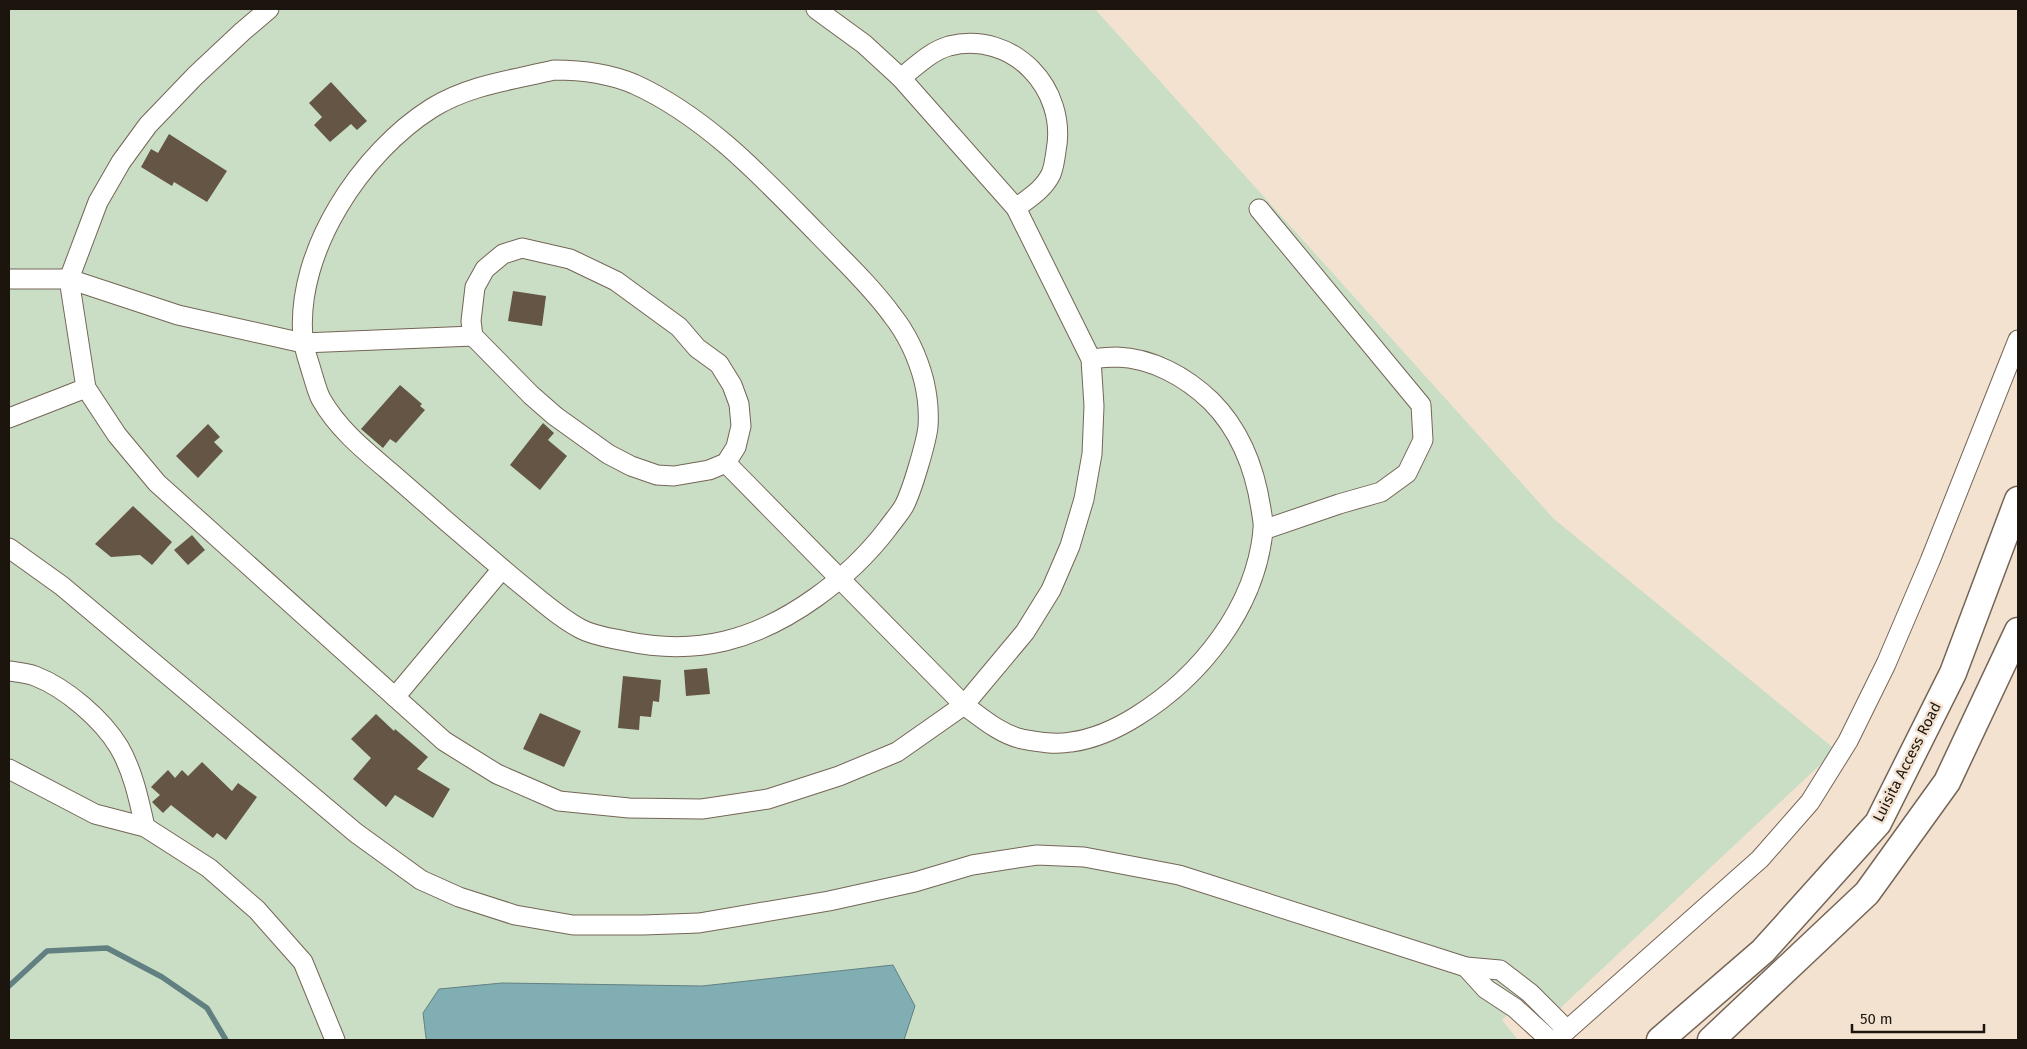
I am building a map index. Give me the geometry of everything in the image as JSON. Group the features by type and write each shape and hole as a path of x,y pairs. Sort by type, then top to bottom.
{"main road":[{"name":"Luisita Access Road","path":"1660,1040 1762,951 1878,823 1953,673 2018,500"},
{"path":"1711,1040 1867,893 1947,782 2018,631"}],"street":[{"path":"269,9 242,31 195,76 148,125 127,154 98,202 69,279 86,388 117,436 157,482 444,741 497,774 559,801 629,808 702,809 768,799 839,776 897,752 964,705 1025,632 1051,590 1070,546 1084,499 1092,454 1094,406 1091,359 1016,208 901,78 864,44 816,9"},
{"path":"901,78 931,54 948,46 968,44 990,46 1011,53 1028,66 1051,97 1057,115 1059,136 1051,173 1040,189 1016,208"},
{"path":"554,70 584,70 613,75 679,108 713,134 777,193 840,258 893,316 913,350 925,384 928,426 918,466 904,505 882,535 841,578 799,609 761,628 726,641 694,646 655,647 587,632 560,617 349,437 320,397 303,342 302,315 308,282 317,251 331,220 385,145 408,125 436,106 464,92 492,83 554,70"},
{"path":"1259,210 1421,406 1423,440 1407,474 1381,492 1263,530"},
{"path":"522,248 570,258 616,281 678,327 697,348 719,364 732,385 739,404 741,426 736,447 726,463 709,470 674,476 657,475 631,466 608,454 555,416 531,395 473,336 471,321 475,287 485,269 503,254 522,248"},
{"path":"9,279 69,279 178,315 303,342 473,336"},
{"path":"9,548 62,586 356,833 421,880 459,897 515,915 573,924 643,925 699,923 829,901 915,882 972,865 1037,856 1084,857 1179,875 1466,967 1500,970 1530,993 1558,1038 1760,859 1810,802 1848,741 1886,664 1930,561 2018,340"},
{"path":"726,463 964,705 998,730 1020,739 1047,743 1072,742 1098,735 1123,725 1177,688 1221,638 1237,613 1253,574 1263,530 1258,488 1244,449 1234,428 1218,408 1200,391 1162,367 1118,357 1091,359"},
{"path":"9,418 86,388"},
{"path":"395,698 502,569"},
{"path":"9,671 34,675 58,688 91,713 119,747 136,787 145,827"},
{"path":"9,769 95,814 145,827 209,868 257,910 304,962 335,1040"}],"green space":[{"path":"9,9 1095,9 1554,519 1836,750 1555,1013 1530,993 1502,1020 1518,1040 9,1040"}],"water":[{"path":"893,965 915,1006 904,1040 427,1040 426,1038 423,1013 439,989 502,983 702,986"}],"building":[{"path":"331,82 367,121 357,130 351,124 330,142 314,125 322,117 309,103"},
{"path":"169,134 227,171 207,202 174,182 172,186 141,167 151,149 158,153"},
{"path":"513,291 546,296 542,326 508,321"},
{"path":"400,385 422,404 420,406 425,410 396,443 390,439 383,448 361,429"},
{"path":"543,423 554,433 548,440 567,456 540,490 510,465"},
{"path":"208,424 220,437 214,442 223,451 198,478 176,456"},
{"path":"133,506 172,542 152,565 140,555 111,557 95,544"},
{"path":"192,535 205,550 188,565 174,550"},
{"path":"707,668 710,694 686,696 684,670"},
{"path":"623,676 661,680 659,702 653,701 651,717 640,716 639,730 618,728"},
{"path":"540,713 581,731 564,767 523,749"},
{"path":"376,714 394,731 395,729 428,757 417,769 450,789 433,818 395,795 386,807 353,779 371,758 351,739"},
{"path":"202,762 232,791 238,783 257,797 226,840 217,833 213,838 171,805 163,813 152,802 160,795 151,787 168,770 175,778 182,770 188,776"}],"waterway":[{"path":"9,986 47,951 107,948 162,977 207,1008 226,1040"}]}
